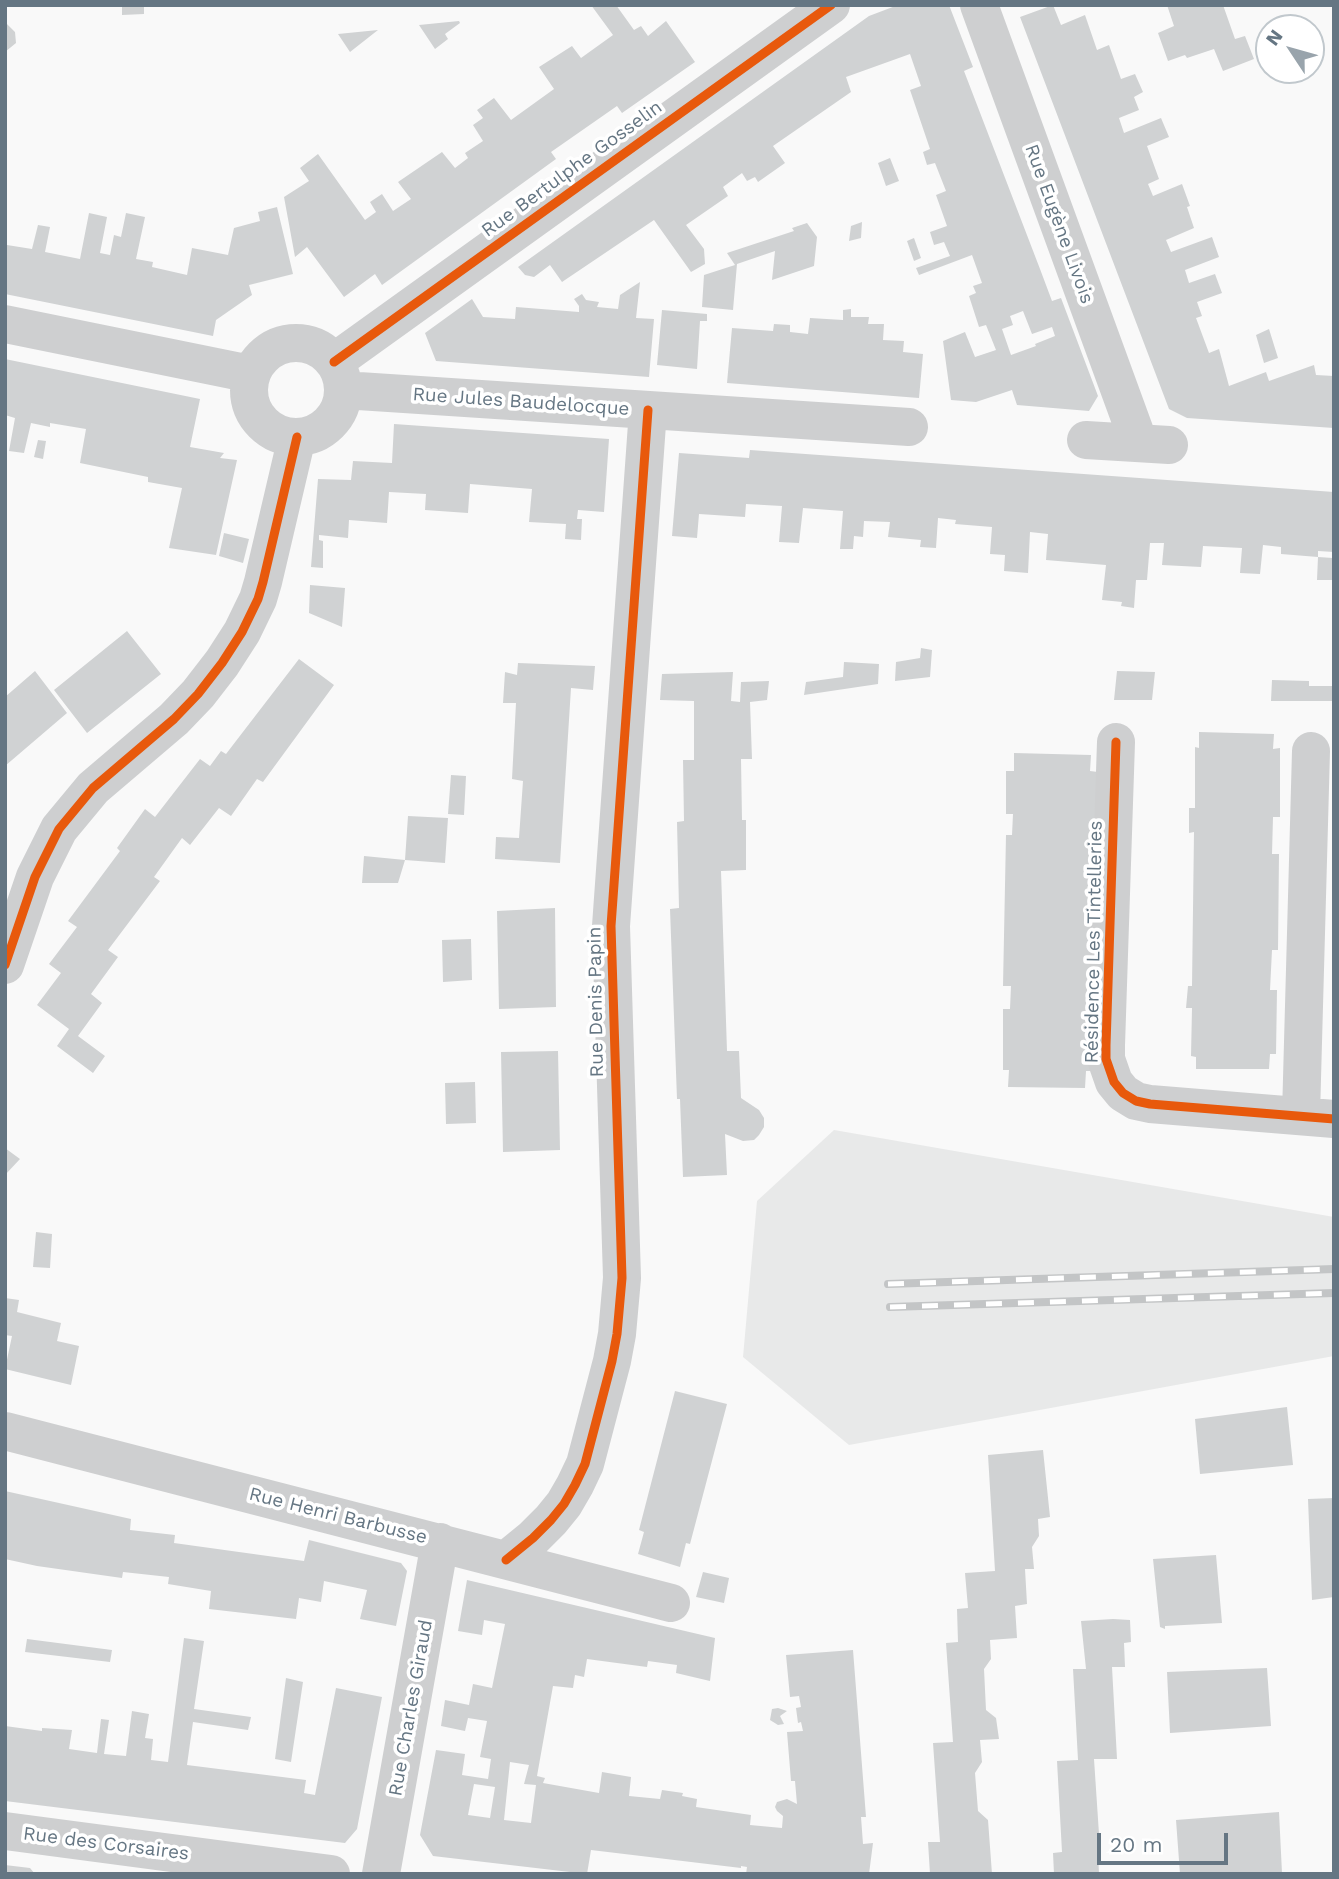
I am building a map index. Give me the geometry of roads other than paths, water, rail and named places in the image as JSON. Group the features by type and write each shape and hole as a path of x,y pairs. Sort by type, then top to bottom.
{"street":[{"name":"Rue Bertulphe Gosselin","path":"339,376 831,5"},
{"name":"Rue Eugène Livois","path":"979,5 1154,444 1086,440"},
{"path":"5,324 251,374"},
{"path":"289,343 318,348 339,376 338,411 329,423 311,435 297,437 276,433 260,421 248,395 251,374 258,362 268,351 289,343"},
{"name":"Rue Jules Baudelocque","path":"339,376 648,410 909,428"},
{"name":"Rue Denis Papin","path":"506,1560 551,1520 576,1485 585,1464 612,1362 619,1321 622,1278 611,926 648,410"},
{"path":"5,965 35,877 59,828 93,788 192,700 211,679 242,632 263,582 297,437"},
{"name":"Résidence Les Tintelleries","path":"1116,741 1106,1045 1106,1059 1114,1082 1123,1093 1136,1101 1150,1104 1317,1117 1311,751"},
{"name":"Rue Henri Barbusse","path":"5,1431 671,1603"},
{"name":"Rue Charles Giraud","path":"381,1874 440,1542"},
{"name":"Rue des Corsaires","path":"5,1831 74,1857 331,1874"}],"railway":[{"path":"888,1284 1334,1269"},
{"path":"890,1307 1334,1293"}]}
